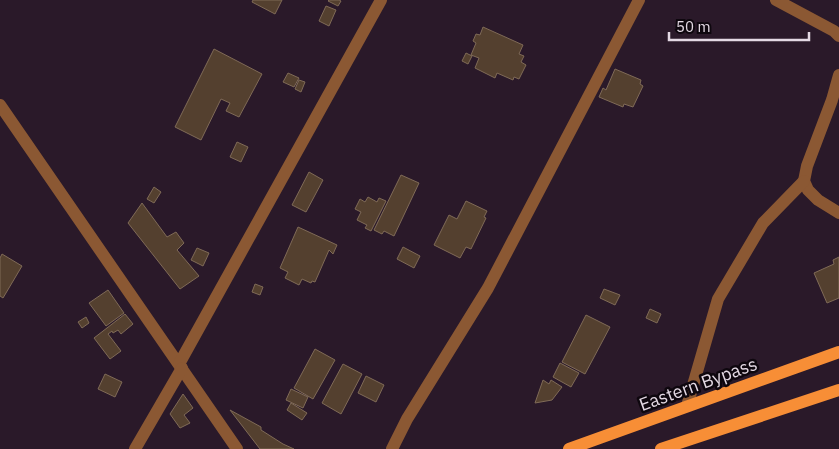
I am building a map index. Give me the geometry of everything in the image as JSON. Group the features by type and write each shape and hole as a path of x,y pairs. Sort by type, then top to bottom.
{"main road":[{"name":"Eastern Bypass","path":"569,449 839,352"},
{"path":"661,449 839,390"}],"street":[{"path":"135,449 381,0"},
{"path":"392,449 407,419 488,288 639,0"},
{"path":"776,0 834,31 839,36"},
{"path":"687,406 718,299 763,223 804,181 807,166 832,100 839,75"},
{"path":"0,105 236,449"},
{"path":"804,181 808,190 818,200 839,213"}],"building":[{"path":"253,0 282,0 275,14 252,2"},
{"path":"329,0 339,0 341,1 338,6"},
{"path":"326,6 336,10 329,26 319,21"},
{"path":"483,27 523,45 519,54 524,56 521,62 526,65 519,79 514,77 513,80 497,73 495,78 475,68 479,58 471,55 476,43 473,41 476,34 480,35"},
{"path":"214,49 262,74 239,117 226,111 230,103 221,99 201,140 175,127"},
{"path":"466,53 472,56 468,64 462,61"},
{"path":"615,69 641,80 640,84 643,86 633,107 624,104 623,107 599,97 603,88 606,90"},
{"path":"288,73 299,78 294,87 283,82"},
{"path":"299,80 305,82 301,92 295,89"},
{"path":"237,142 248,147 241,162 230,157"},
{"path":"309,172 323,180 306,212 292,205"},
{"path":"401,175 419,183 394,236 384,231 382,234 374,230"},
{"path":"154,187 161,192 154,203 147,199"},
{"path":"368,197 377,202 379,198 386,201 371,231 365,228 367,225 357,220 361,212 355,209 360,199 365,202"},
{"path":"466,201 487,211 484,217 486,218 471,249 466,247 460,258 434,245 449,215 457,219"},
{"path":"142,203 167,237 176,232 184,243 177,250 199,276 180,289 128,223"},
{"path":"298,227 337,245 333,254 329,250 315,282 312,281 311,283 302,279 299,285 285,278 288,272 280,268"},
{"path":"403,247 420,256 414,268 397,259"},
{"path":"197,248 209,253 203,266 191,260"},
{"path":"2,254 22,266 3,298 0,296 0,258"},
{"path":"839,257 839,298 827,303 814,273 834,264 833,260"},
{"path":"255,284 263,287 260,295 252,292"},
{"path":"604,289 620,295 615,305 600,298"},
{"path":"108,290 124,313 106,326 89,303"},
{"path":"650,309 661,314 657,323 646,318"},
{"path":"125,314 133,324 121,334 118,330 108,334 121,351 110,359 94,338"},
{"path":"586,315 610,327 585,374 562,362"},
{"path":"86,317 89,323 82,328 78,322"},
{"path":"315,349 335,360 313,399 294,388"},
{"path":"560,363 579,373 571,387 553,377"},
{"path":"343,364 362,374 341,414 322,403"},
{"path":"105,374 122,382 115,397 98,389"},
{"path":"366,376 384,385 376,402 358,393"},
{"path":"543,380 549,384 551,380 562,387 552,400 535,403"},
{"path":"291,389 308,397 303,408 286,400"},
{"path":"183,394 193,408 184,415 190,423 180,428 170,414"},
{"path":"291,403 307,413 302,420 287,410"},
{"path":"230,410 261,427 261,430 294,449 260,449"}]}
